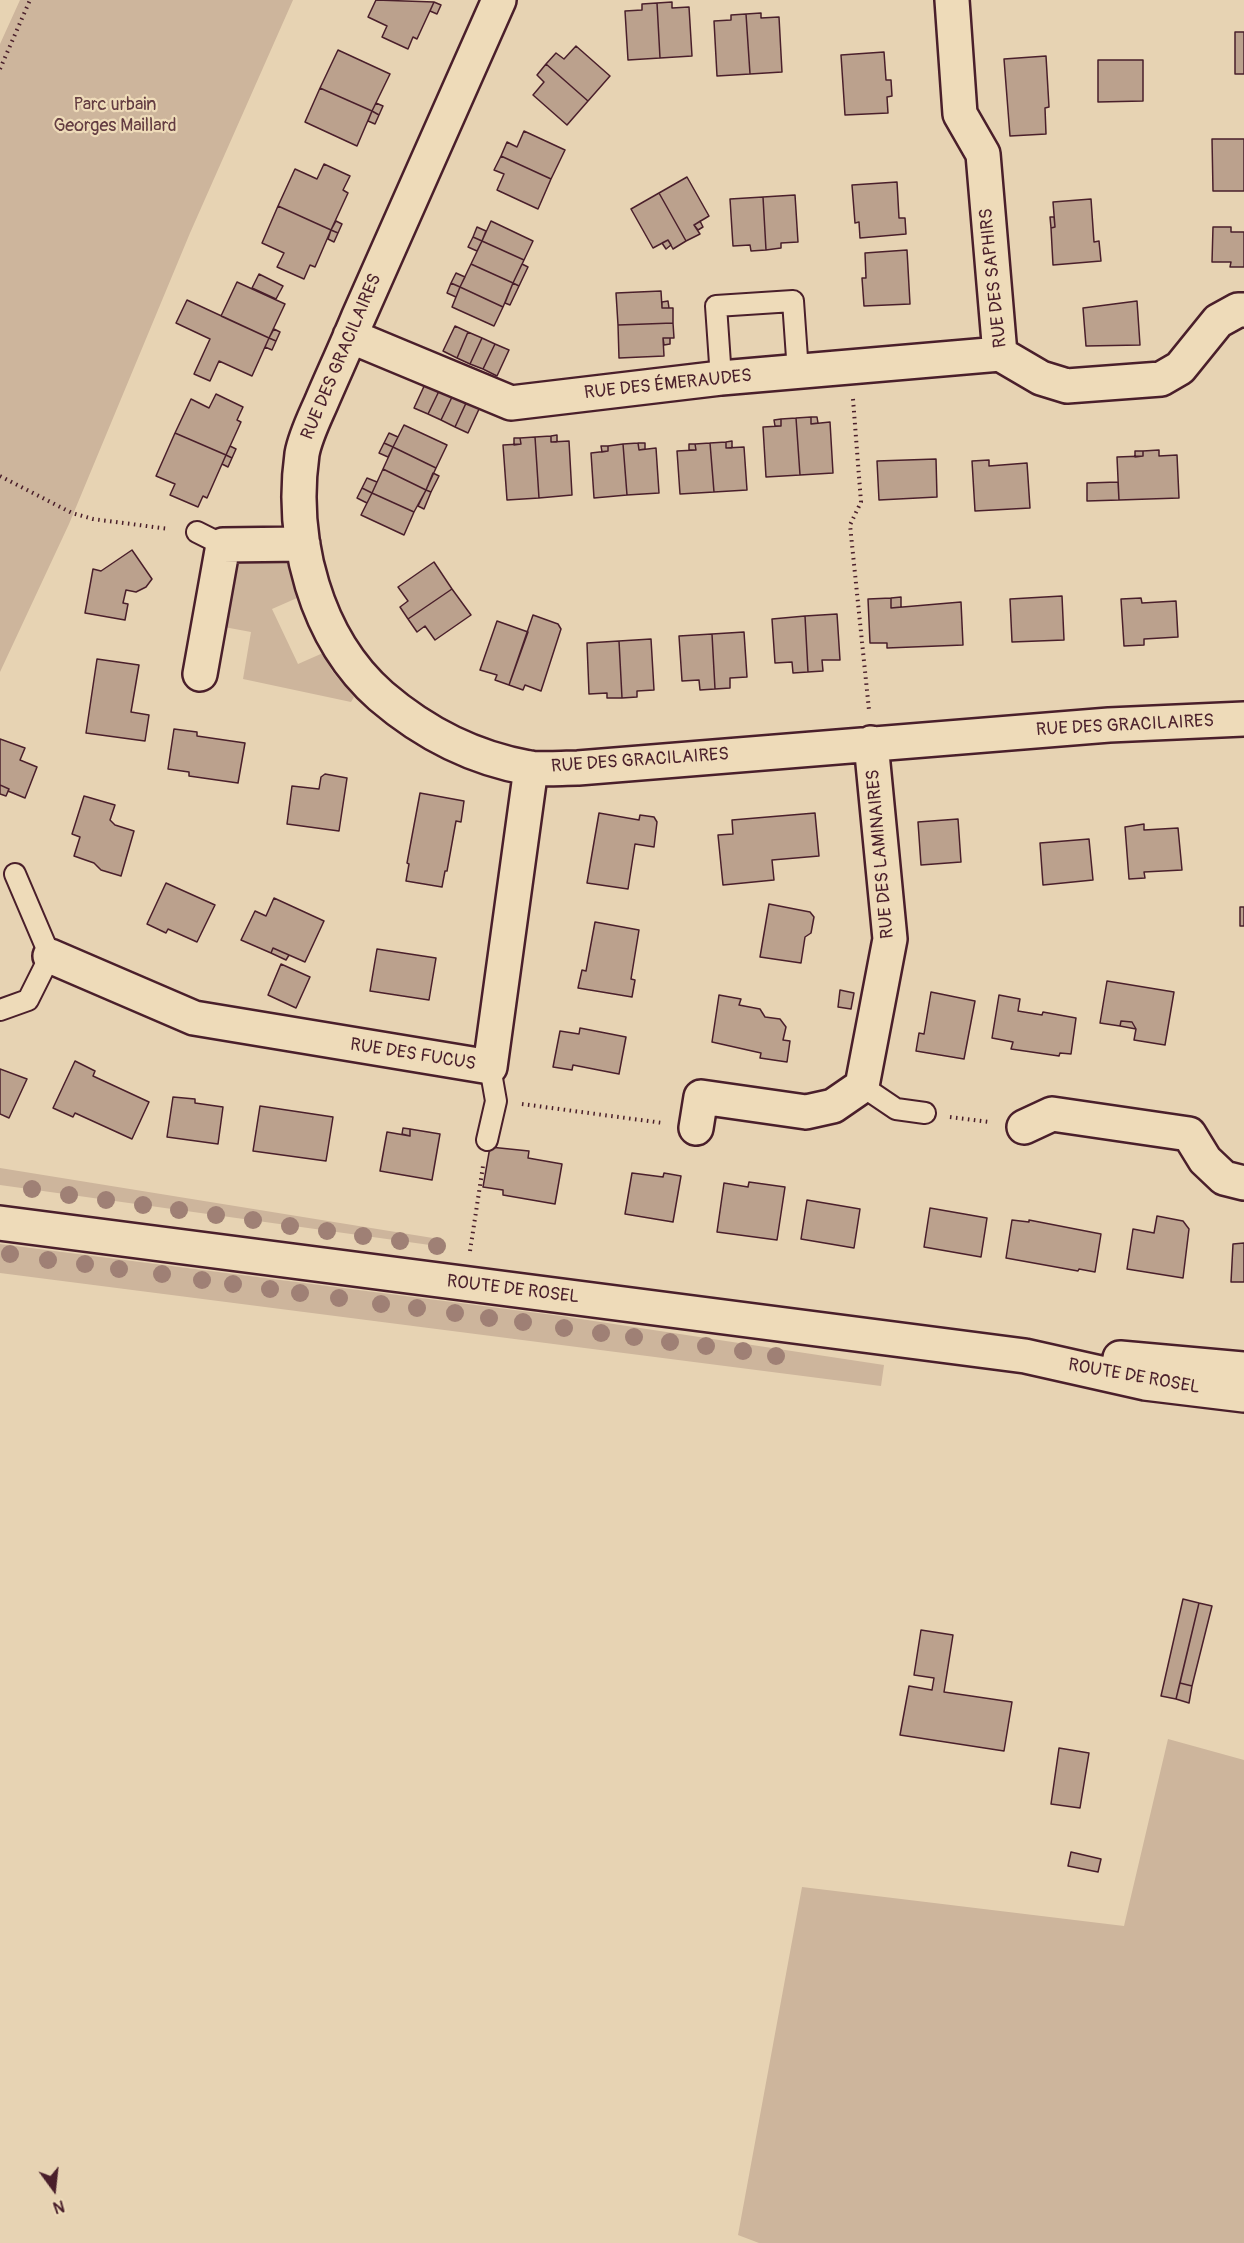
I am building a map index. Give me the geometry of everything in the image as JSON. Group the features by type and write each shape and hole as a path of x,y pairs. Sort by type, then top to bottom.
{"street":[{"name":"RUE DES GRACILAIRES","path":"499,0 350,336 303,451 299,514 303,544 316,594 328,625 349,658 374,689 401,712 444,740 466,750 531,768 578,768 1110,725 1244,719"},
{"name":"RUE DES SAPHIRS","path":"952,0 960,114 983,154 999,354 1041,378 1068,386 1161,379 1180,368 1218,321 1238,310 1244,310"},
{"name":"RUE DES ÉMERAUDES","path":"350,336 511,403 721,378 999,354"},
{"path":"200,674 210,538 303,544"},
{"name":"RUE DES LAMINAIRES","path":"862,1086 890,939 872,743"},
{"name":"RUE DES FUCUS","path":"50,956 194,1018 490,1067 531,768"},
{"path":"696,1128 701,1097 806,1112 833,1106 862,1086"},
{"path":"1024,1127 1052,1114 1189,1134 1204,1160 1224,1178 1244,1184"},
{"name":"ROUTE DE ROSEL","path":"0,1223 1026,1356 1146,1383 1244,1395"},
{"name":"ROUTE DE ROSEL","path":"1026,1356 1118,1358 1244,1369"}],"lane":[{"path":"721,378 716,306 793,301 798,372"},
{"path":"0,1010 28,1000 50,956 15,874"},
{"path":"487,1140 496,1101 490,1067"},
{"path":"862,1086 896,1109 925,1113"}],"path":[{"path":"0,69 30,0"},
{"path":"851,367 861,502 850,525 872,743"},
{"path":"0,476 72,513 93,519 210,538"},
{"path":"496,1101 696,1128"},
{"path":"925,1113 1024,1127"},
{"path":"469,1260 487,1140"}],"green space":[{"name":"Parc urbain Georges Maillard","path":"20,0 293,0 190,233 69,524 0,672 0,44"},
{"path":"285,551 297,598 272,609 298,664 323,653 332,671 354,697 351,702 243,679 251,632 224,627 236,564 241,559"},
{"path":"0,1168 439,1239 437,1246 0,1185"},
{"path":"0,1244 561,1316 884,1365 881,1386 0,1273"},
{"path":"1168,1739 1244,1760 1244,2243 759,2243 738,2235 802,1887 1124,1926"}],"building":[{"path":"376,0 434,2 417,39 413,37 408,49 382,37 387,26 368,17"},
{"path":"434,2 441,5 437,14 430,11"},
{"path":"672,2 672,8 689,7 692,56 660,58 657,3"},
{"path":"657,3 660,58 628,60 625,11 642,10 642,4"},
{"path":"761,13 761,18 779,17 782,72 750,74 746,14"},
{"path":"746,14 750,74 717,76 714,21 731,20 731,15"},
{"path":"1235,32 1244,32 1244,74 1235,74"},
{"path":"576,46 610,76 588,101 546,64 556,53 564,59"},
{"path":"338,50 390,74 372,111 320,88"},
{"path":"884,52 886,80 891,80 892,96 887,97 888,113 845,115 841,55"},
{"path":"1046,56 1049,107 1045,108 1046,134 1010,136 1004,59"},
{"path":"1098,60 1143,60 1143,101 1098,102"},
{"path":"546,64 588,101 567,125 533,95 544,82 537,75"},
{"path":"320,88 372,111 357,146 305,122"},
{"path":"376,103 383,106 379,115 372,111"},
{"path":"372,111 379,115 375,124 368,121"},
{"path":"524,131 565,150 551,179 501,156 507,142 517,147"},
{"path":"1212,139 1244,139 1244,191 1213,191"},
{"path":"501,156 551,179 538,209 497,190 504,174 494,170"},
{"path":"324,164 350,176 343,190 348,193 331,230 278,206 295,169 317,179"},
{"path":"687,177 709,216 694,225 700,234 686,241 659,193"},
{"path":"897,182 899,218 905,218 906,234 860,238 859,222 855,223 852,185"},
{"path":"659,193 686,241 673,249 668,240 653,248 631,209"},
{"path":"795,195 798,242 781,243 781,248 766,250 763,197"},
{"path":"763,197 766,250 751,251 750,245 733,246 730,199"},
{"path":"1091,199 1094,242 1099,241 1101,261 1053,265 1051,228 1055,227 1053,202"},
{"path":"278,206 331,230 315,267 310,265 304,279 277,267 284,253 262,243"},
{"path":"1050,217 1054,217 1055,227 1051,228"},
{"path":"336,221 342,224 338,233 331,230"},
{"path":"491,221 533,241 524,260 482,241"},
{"path":"700,221 703,227 698,230 694,225"},
{"path":"477,227 486,231 482,241 473,237"},
{"path":"1213,227 1231,227 1231,232 1244,232 1244,267 1230,267 1231,262 1212,262"},
{"path":"331,230 338,233 334,242 328,239"},
{"path":"473,237 482,241 477,251 468,247"},
{"path":"668,240 671,245 666,249 662,243"},
{"path":"482,241 524,260 513,283 471,264"},
{"path":"907,250 910,304 864,306 862,278 866,278 865,253"},
{"path":"471,264 513,283 503,307 460,287"},
{"path":"522,264 528,267 519,286 513,283"},
{"path":"456,273 465,277 460,287 451,283"},
{"path":"259,274 283,286 276,299 252,288"},
{"path":"237,282 285,304 269,338 221,316"},
{"path":"451,283 460,287 456,297 447,293"},
{"path":"513,283 519,286 510,305 505,303"},
{"path":"460,287 503,307 494,326 452,307"},
{"path":"661,291 662,308 673,308 673,323 618,325 616,293"},
{"path":"187,300 269,338 252,376 219,361 210,381 194,374 210,339 176,323"},
{"path":"668,301 669,308 662,308 662,302"},
{"path":"1137,301 1140,345 1086,346 1083,308"},
{"path":"673,323 674,338 663,338 664,356 619,358 618,325"},
{"path":"455,326 468,332 457,358 443,351"},
{"path":"274,329 280,332 276,341 269,338"},
{"path":"468,332 482,338 470,364 457,358"},
{"path":"269,338 276,341 272,350 265,347"},
{"path":"482,338 495,344 483,369 470,364"},
{"path":"663,338 670,338 670,344 664,345"},
{"path":"495,344 509,350 497,376 483,369"},
{"path":"426,382 440,389 428,414 414,408"},
{"path":"440,389 453,395 441,420 428,414"},
{"path":"216,394 243,407 237,420 241,422 226,455 175,433 191,399 209,408"},
{"path":"453,395 467,401 455,427 441,420"},
{"path":"467,401 480,407 468,433 455,427"},
{"path":"811,417 817,417 818,423 811,424"},
{"path":"811,417 811,424 830,422 833,473 800,475 796,418"},
{"path":"796,418 800,475 766,477 763,427 781,426 781,419"},
{"path":"781,419 781,426 775,426 774,420"},
{"path":"404,425 447,445 436,468 393,447"},
{"path":"175,433 226,455 207,498 203,496 198,507 170,495 175,484 156,476"},
{"path":"389,433 398,437 393,447 384,443"},
{"path":"557,435 557,442 551,442 551,436"},
{"path":"551,436 551,442 569,441 572,495 539,498 535,437"},
{"path":"535,437 539,498 507,500 503,445 521,444 520,438"},
{"path":"514,438 520,438 521,444 514,445"},
{"path":"732,441 732,448 726,448 726,442"},
{"path":"726,442 726,448 744,447 747,490 714,492 710,443"},
{"path":"384,443 393,447 388,457 379,453"},
{"path":"638,443 645,443 645,449 639,450"},
{"path":"638,443 639,450 656,448 659,493 627,495 623,444"},
{"path":"710,443 714,492 680,494 677,451 696,450 695,444"},
{"path":"623,444 627,495 594,498 591,453 608,451 608,446"},
{"path":"689,444 695,444 696,450 689,450"},
{"path":"230,446 236,449 232,458 226,455"},
{"path":"601,446 608,446 608,451 602,452"},
{"path":"393,447 436,468 426,490 383,469"},
{"path":"1159,450 1159,456 1177,455 1179,498 1119,500 1117,457 1143,456 1143,451"},
{"path":"1135,451 1143,451 1143,456 1135,457"},
{"path":"226,455 232,458 228,467 222,464"},
{"path":"936,459 937,497 879,500 877,461"},
{"path":"989,460 989,466 1027,463 1030,508 975,511 972,461"},
{"path":"383,469 426,490 414,512 372,493"},
{"path":"433,473 439,476 431,492 426,490"},
{"path":"367,478 377,482 372,493 362,488"},
{"path":"1118,482 1119,500 1087,501 1087,483"},
{"path":"362,488 372,493 367,503 357,498"},
{"path":"426,490 431,492 424,509 418,506"},
{"path":"372,493 414,512 404,535 361,515"},
{"path":"132,550 152,579 146,587 136,592 126,590 123,603 128,604 125,620 85,613 93,569 101,571"},
{"path":"434,562 452,589 408,619 400,607 408,601 398,587"},
{"path":"452,589 471,615 435,640 425,626 417,632 408,619"},
{"path":"1062,596 1064,640 1012,642 1010,599"},
{"path":"901,597 901,607 891,608 891,598"},
{"path":"891,598 891,608 961,602 963,645 887,648 887,643 870,643 868,599"},
{"path":"1141,598 1142,603 1176,601 1178,637 1144,639 1144,645 1124,646 1121,599"},
{"path":"837,614 840,660 822,660 823,671 808,672 805,616"},
{"path":"533,615 558,624 561,629 541,691 525,685 523,690 509,685"},
{"path":"805,616 808,672 793,673 792,662 775,663 772,619"},
{"path":"497,621 528,632 509,685 495,680 497,675 480,670"},
{"path":"744,632 747,677 730,678 730,688 715,689 712,634"},
{"path":"712,634 715,689 700,690 699,680 682,681 679,636"},
{"path":"651,639 654,690 637,691 637,697 622,698 619,641"},
{"path":"619,641 622,698 607,698 607,693 589,694 587,643"},
{"path":"97,659 139,665 131,712 149,715 145,741 86,733"},
{"path":"174,729 197,732 197,736 245,743 238,783 189,776 189,772 168,769"},
{"path":"0,739 25,748 20,760 37,767 25,798 0,785"},
{"path":"325,774 347,778 339,831 287,824 292,786 319,789 321,777"},
{"path":"0,785 9,789 6,796 0,794"},
{"path":"420,793 464,801 461,822 456,821 442,887 406,881 409,864 407,863"},
{"path":"84,796 115,805 110,820 115,825 134,831 121,876 101,870 94,863 74,856 80,837 72,834"},
{"path":"599,813 639,820 640,815 654,817 657,822 654,847 635,844 628,889 587,883"},
{"path":"815,813 819,856 772,860 774,880 723,885 718,835 733,834 732,820"},
{"path":"958,819 961,862 921,865 918,822"},
{"path":"1144,824 1144,830 1178,828 1182,870 1144,872 1145,878 1129,879 1125,827"},
{"path":"1089,839 1093,880 1043,885 1040,843"},
{"path":"166,883 215,905 197,942 168,929 166,933 147,924"},
{"path":"274,898 324,921 305,962 273,948 271,953 241,940 255,911 266,916"},
{"path":"769,904 810,912 814,917 811,933 805,937 801,963 760,957"},
{"path":"1240,907 1244,907 1244,926 1240,926"},
{"path":"595,922 639,930 631,979 635,980 632,997 578,988 582,970 586,971"},
{"path":"273,948 289,955 286,960 271,953"},
{"path":"377,949 436,958 429,1000 370,991"},
{"path":"281,964 310,977 296,1008 268,995"},
{"path":"1107,981 1174,992 1165,1045 1134,1040 1136,1029 1132,1022 1121,1021 1120,1026 1100,1023"},
{"path":"840,990 854,993 851,1009 838,1007"},
{"path":"931,992 975,1001 964,1059 916,1051 919,1033 924,1034"},
{"path":"719,995 741,999 739,1005 760,1009 765,1017 780,1019 786,1027 783,1040 790,1041 787,1062 760,1058 761,1053 712,1042"},
{"path":"999,995 1020,999 1018,1011 1042,1015 1043,1012 1076,1018 1071,1054 1060,1053 1059,1056 1011,1049 1013,1042 992,1038"},
{"path":"1121,1021 1132,1022 1136,1029 1120,1026"},
{"path":"580,1028 626,1037 619,1074 573,1065 572,1070 553,1067 560,1031 579,1034"},
{"path":"75,1061 95,1071 93,1076 149,1102 132,1139 75,1113 73,1117 53,1108"},
{"path":"0,1069 27,1079 9,1118 0,1114"},
{"path":"173,1097 195,1099 195,1103 223,1107 218,1144 167,1137"},
{"path":"260,1106 333,1117 326,1161 253,1151"},
{"path":"403,1128 410,1129 410,1136 402,1134"},
{"path":"410,1129 440,1134 432,1180 380,1171 387,1132 410,1136"},
{"path":"490,1147 529,1151 528,1158 562,1164 555,1204 503,1195 503,1190 483,1187"},
{"path":"632,1173 663,1177 664,1173 681,1176 673,1222 625,1214"},
{"path":"749,1182 785,1187 777,1240 717,1232 724,1183 748,1187"},
{"path":"807,1200 860,1209 854,1248 801,1239"},
{"path":"930,1208 987,1218 981,1257 924,1247"},
{"path":"1157,1216 1183,1221 1189,1229 1183,1278 1127,1269 1133,1229 1154,1233"},
{"path":"1012,1220 1029,1222 1029,1220 1101,1234 1095,1272 1006,1258"},
{"path":"1244,1243 1244,1282 1231,1282 1233,1244"},
{"path":"1183,1599 1199,1603 1176,1699 1161,1696"},
{"path":"1199,1603 1212,1606 1192,1686 1180,1683"},
{"path":"921,1630 953,1635 944,1692 1012,1702 1004,1751 900,1735 909,1686 932,1690 934,1678 914,1675"},
{"path":"1180,1683 1192,1686 1189,1703 1176,1699"},
{"path":"1059,1748 1089,1753 1080,1808 1051,1804"},
{"path":"1071,1852 1101,1859 1098,1872 1068,1866"}]}
